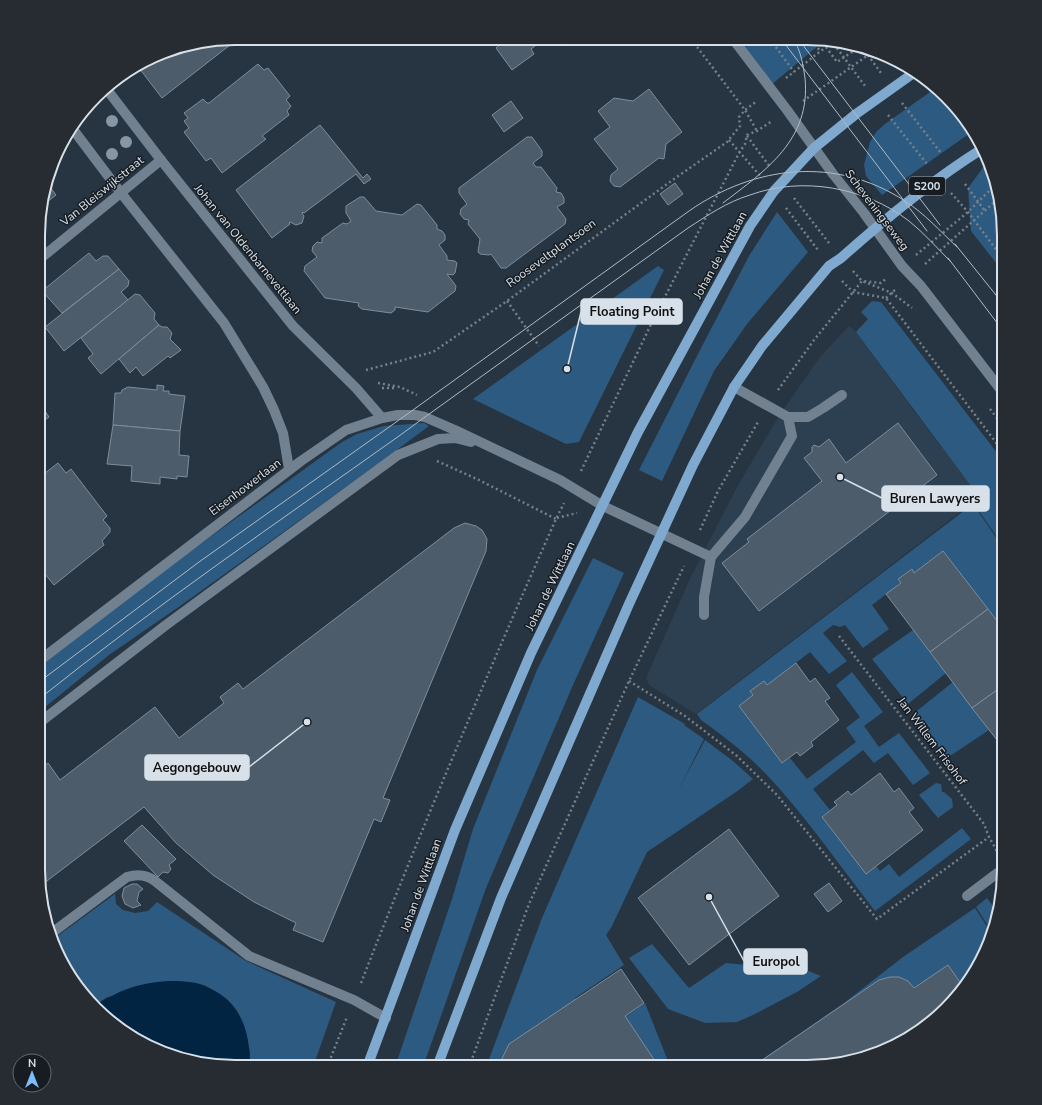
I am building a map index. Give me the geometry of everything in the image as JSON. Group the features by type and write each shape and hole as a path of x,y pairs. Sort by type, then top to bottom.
{"main road":[{"name":"Johan de Wittlaan","path":"370,1060 455,830 531,653 638,432 707,304 750,226 782,182 814,148 856,114 910,76"},
{"name":"S200","path":"440,1060 501,898 626,611 693,465 734,387 762,346 829,266 841,258 916,194 977,152"}],"street":[{"name":"Scheveningseweg","path":"738,45 788,110 814,148 902,266 912,275 997,385"},
{"name":"Johan van Oldenbarneveltlaan","path":"109,93 293,326 344,376 382,418"},
{"path":"75,133 121,193 224,323 263,387 274,410 283,433 289,469"},
{"name":"Van Bleiswijkstraat","path":"45,256 161,160"},
{"path":"734,387 788,417 808,417 842,395"},
{"name":"Eisenhowerlaan","path":"45,657 289,469 346,430 382,418 398,415 415,415 425,417 491,446 573,487 603,506"},
{"path":"704,615 704,597 711,557 745,517 792,436 788,417"},
{"name":"Eisenhowerlaan","path":"45,718 172,620 398,455 438,439 455,438 491,446"},
{"path":"603,506 711,557"},
{"path":"967,896 997,873"},
{"path":"55,931 127,877 142,875 155,881 249,956 354,1000 386,1018"}],"path":[{"path":"696,45 745,110 757,131"},
{"path":"774,45 794,72"},
{"path":"816,45 820,51"},
{"path":"827,46 838,62 854,51"},
{"path":"837,48 850,67 868,55"},
{"path":"871,56 892,89 985,210"},
{"name":"Rooseveltplantsoen","path":"344,376 433,352 507,301 727,142 740,126 739,117 745,110"},
{"path":"747,135 841,258 862,281 892,293 915,311"},
{"path":"729,140 774,191 829,266 853,292 886,298 997,444"},
{"name":"Johan de Wittlaan","path":"330,1060 402,878 471,712 556,518 573,487 654,318 739,153"},
{"path":"979,202 991,189"},
{"path":"886,298 994,203"},
{"path":"472,1060 529,904 629,681 718,492 768,405 783,382 814,340 853,292"},
{"path":"507,301 539,346"},
{"path":"990,408 997,417"},
{"path":"433,460 479,480 556,518"},
{"name":"Jan Willem Frisohof","path":"839,636 984,824 997,851"},
{"path":"629,681 685,716 737,756 777,795 877,919 989,837"}],"shaded area":[{"path":"741,45 819,45 771,85"},
{"path":"931,91 958,119 968,135 882,195 866,176 864,165 870,142 876,132"},
{"path":"984,166 991,186 997,223 997,264 971,231 968,188"},
{"path":"777,212 808,252 747,324 714,371 662,481 639,470 749,256"},
{"path":"658,266 664,270 579,442 566,444 473,399"},
{"path":"872,301 881,302 997,453 997,537 974,504 980,498 856,332 868,319 861,312"},
{"path":"849,326 856,332 980,497 696,714 649,685 646,678 690,579 737,487 779,416 820,357"},
{"path":"424,423 429,426 180,606 109,655 45,707 45,660 113,607 342,442 357,434 384,426"},
{"path":"973,504 997,539 997,621 943,551 914,573 911,569 898,579 901,583 872,605 889,629 863,648 845,625 840,627 833,625 823,633 847,661 829,674 810,652 767,685 764,681 750,691 753,695 739,706 782,763 790,758 807,779 856,742 846,728 860,717 836,685 852,672 883,712 864,726 879,747 899,733 930,773 913,785 888,753 874,763 863,750 813,789 830,810 822,817 866,874 876,866 880,871 889,864 899,877 962,828 971,839 875,911 808,823 780,789 750,759 701,720 697,714"},
{"path":"593,558 624,573 573,685 486,888 425,1060 397,1060 452,899 473,829 537,670"},
{"path":"913,630 946,673 908,704 872,659"},
{"path":"953,682 989,730 947,758 913,714"},
{"path":"638,697 685,724 684,725 704,739 678,791 705,740 733,761 753,779 647,852 611,928 606,935 624,965 575,998 601,1033 645,1003 668,1060 489,1060 542,918"},
{"path":"936,783 941,784 942,792 952,799 953,807 938,818 919,795"},
{"path":"115,894 116,904 123,910 135,913 148,911 157,902 246,961 336,1002 315,1060 250,1060 250,1051 237,1011 227,999 204,985 107,997 99,1002 84,986 65,954 57,936"},
{"path":"987,898 993,906 988,927 976,907"},
{"path":"975,908 988,928 977,954 958,986 923,1021 902,1034 879,1046 856,1054 819,1060 761,1060 844,1003 903,957"},
{"path":"652,944 689,988 726,963 801,968 821,976 797,992 737,1022 705,1023 668,1009 629,958"},
{"path":"168,981 201,984 217,992 227,1000 235,1008 241,1018 248,1041 250,1060 223,1060 198,1056 186,1054 163,1046 119,1021 100,1003 130,988"}],"building":[{"path":"230,45 162,98 141,70 163,59 186,51"},
{"path":"499,45 536,45 531,49 534,54 512,70 496,48"},
{"path":"258,64 264,70 268,68 290,96 286,100 291,106 287,111 289,115 262,136 266,139 222,173 211,158 206,161 184,132 189,128 184,121 188,118 184,113 203,99 209,103"},
{"path":"649,89 682,132 666,144 664,159 659,158 620,187 614,186 610,181 611,175 618,169 594,139 610,127 598,111 614,98 633,101"},
{"path":"511,101 523,118 504,132 492,115"},
{"path":"320,125 363,178 367,174 371,179 364,184 356,174 304,213 303,212 302,213 304,216 302,223 296,225 290,222 290,224 272,238 236,190"},
{"path":"527,137 532,137 542,151 542,156 533,163 536,167 541,167 557,188 556,192 561,193 564,198 564,203 557,207 566,219 565,224 506,268 501,268 491,254 480,254 478,252 480,239 468,224 469,220 464,219 460,214 461,209 467,204 459,193 459,188"},
{"path":"675,183 683,194 668,205 660,194"},
{"path":"51,188 56,195 49,201"},
{"path":"360,197 364,197 376,211 402,215 417,204 421,205 437,225 437,229 442,231 445,235 445,240 439,245 447,256 447,260 455,261 457,263 455,273 453,275 447,274 456,286 455,291 428,312 395,307 395,310 391,313 362,309 358,306 359,303 325,298 304,271 305,266 317,257 312,251 313,246 317,242 322,243 322,238 343,223 347,224 351,221 346,213 346,206"},
{"path":"89,253 96,261 103,256 108,256 119,269 62,313 45,294 45,289"},
{"path":"119,269 129,281 128,286 121,292 128,300 64,351 45,327"},
{"path":"135,294 140,295 155,313 154,319 159,325 101,374 88,358 93,354 81,338"},
{"path":"159,325 162,327 167,327 172,333 170,339 181,350 170,358 168,356 143,376 136,367 130,373 119,359"},
{"path":"157,385 164,386 163,391 169,391 169,394 185,396 180,431 113,425 115,393 121,393 122,390 128,387 157,390"},
{"path":"45,411 49,417 45,420"},
{"path":"898,423 937,475 759,611 722,563 749,542 747,539 822,481 804,458 812,452 812,447 814,445 819,447 829,439 846,463"},
{"path":"113,425 180,431 179,455 189,456 187,477 177,476 177,479 160,477 160,484 131,481 132,466 107,464"},
{"path":"58,463 66,473 71,469 107,516 103,520 110,528 110,532 102,541 104,545 54,585 45,574 45,473"},
{"path":"465,523 476,526 482,530 487,539 486,551 383,798 390,800 381,822 374,819 323,942 293,930 296,923 254,902 213,875 176,843 144,807 45,882 45,765 48,763 60,780 155,707 179,738 224,703 220,697 238,683 243,689 454,528"},
{"path":"943,551 988,609 930,652 886,594 901,583 898,579 912,569 914,573"},
{"path":"988,609 997,621 997,690 972,708 930,652"},
{"path":"796,663 810,682 815,678 830,698 825,701 839,720 811,742 813,746 800,756 797,752 782,763 739,706 753,695 750,691 764,681 767,685"},
{"path":"997,690 997,740 972,708"},
{"path":"880,773 894,792 899,788 914,808 909,812 923,830 866,874 822,817 837,805 834,802 848,791 851,795"},
{"path":"142,825 176,859 169,865 171,869 168,873 163,872 158,877 124,841"},
{"path":"729,829 779,896 689,965 638,898"},
{"path":"829,883 842,901 828,912 814,894"},
{"path":"132,884 137,884 143,889 139,892 137,901 141,905 133,908 125,904 122,896 124,888"},
{"path":"948,965 960,983 950,995 923,1021 879,1046 856,1054 819,1060 762,1060 879,980 890,977 899,977 908,981 914,988"},
{"path":"621,969 644,1003 625,1016 654,1060 501,1060 509,1044"}],"tram line":[{"path":"786,45 927,231"},
{"path":"723,203 769,165 793,136 801,119 805,100 805,78 800,53 796,45"},
{"path":"803,45 940,225"},
{"path":"45,678 199,562 689,211 714,196 741,184 768,176 796,172 824,172 851,177 879,187 905,201 926,217 957,247"},
{"path":"45,694 127,631 217,565 688,228 733,201 770,189 791,186 832,188 853,193 892,209 909,221 951,262"},
{"path":"955,244 997,296"},
{"path":"948,258 997,323"}],"place":[{"name":"Floating Point","path":"567,369"},
{"name":"Buren Lawyers","path":"840,477"},
{"name":"Aegongebouw","path":"307,722"},
{"name":"Europol","path":"709,897"}]}
